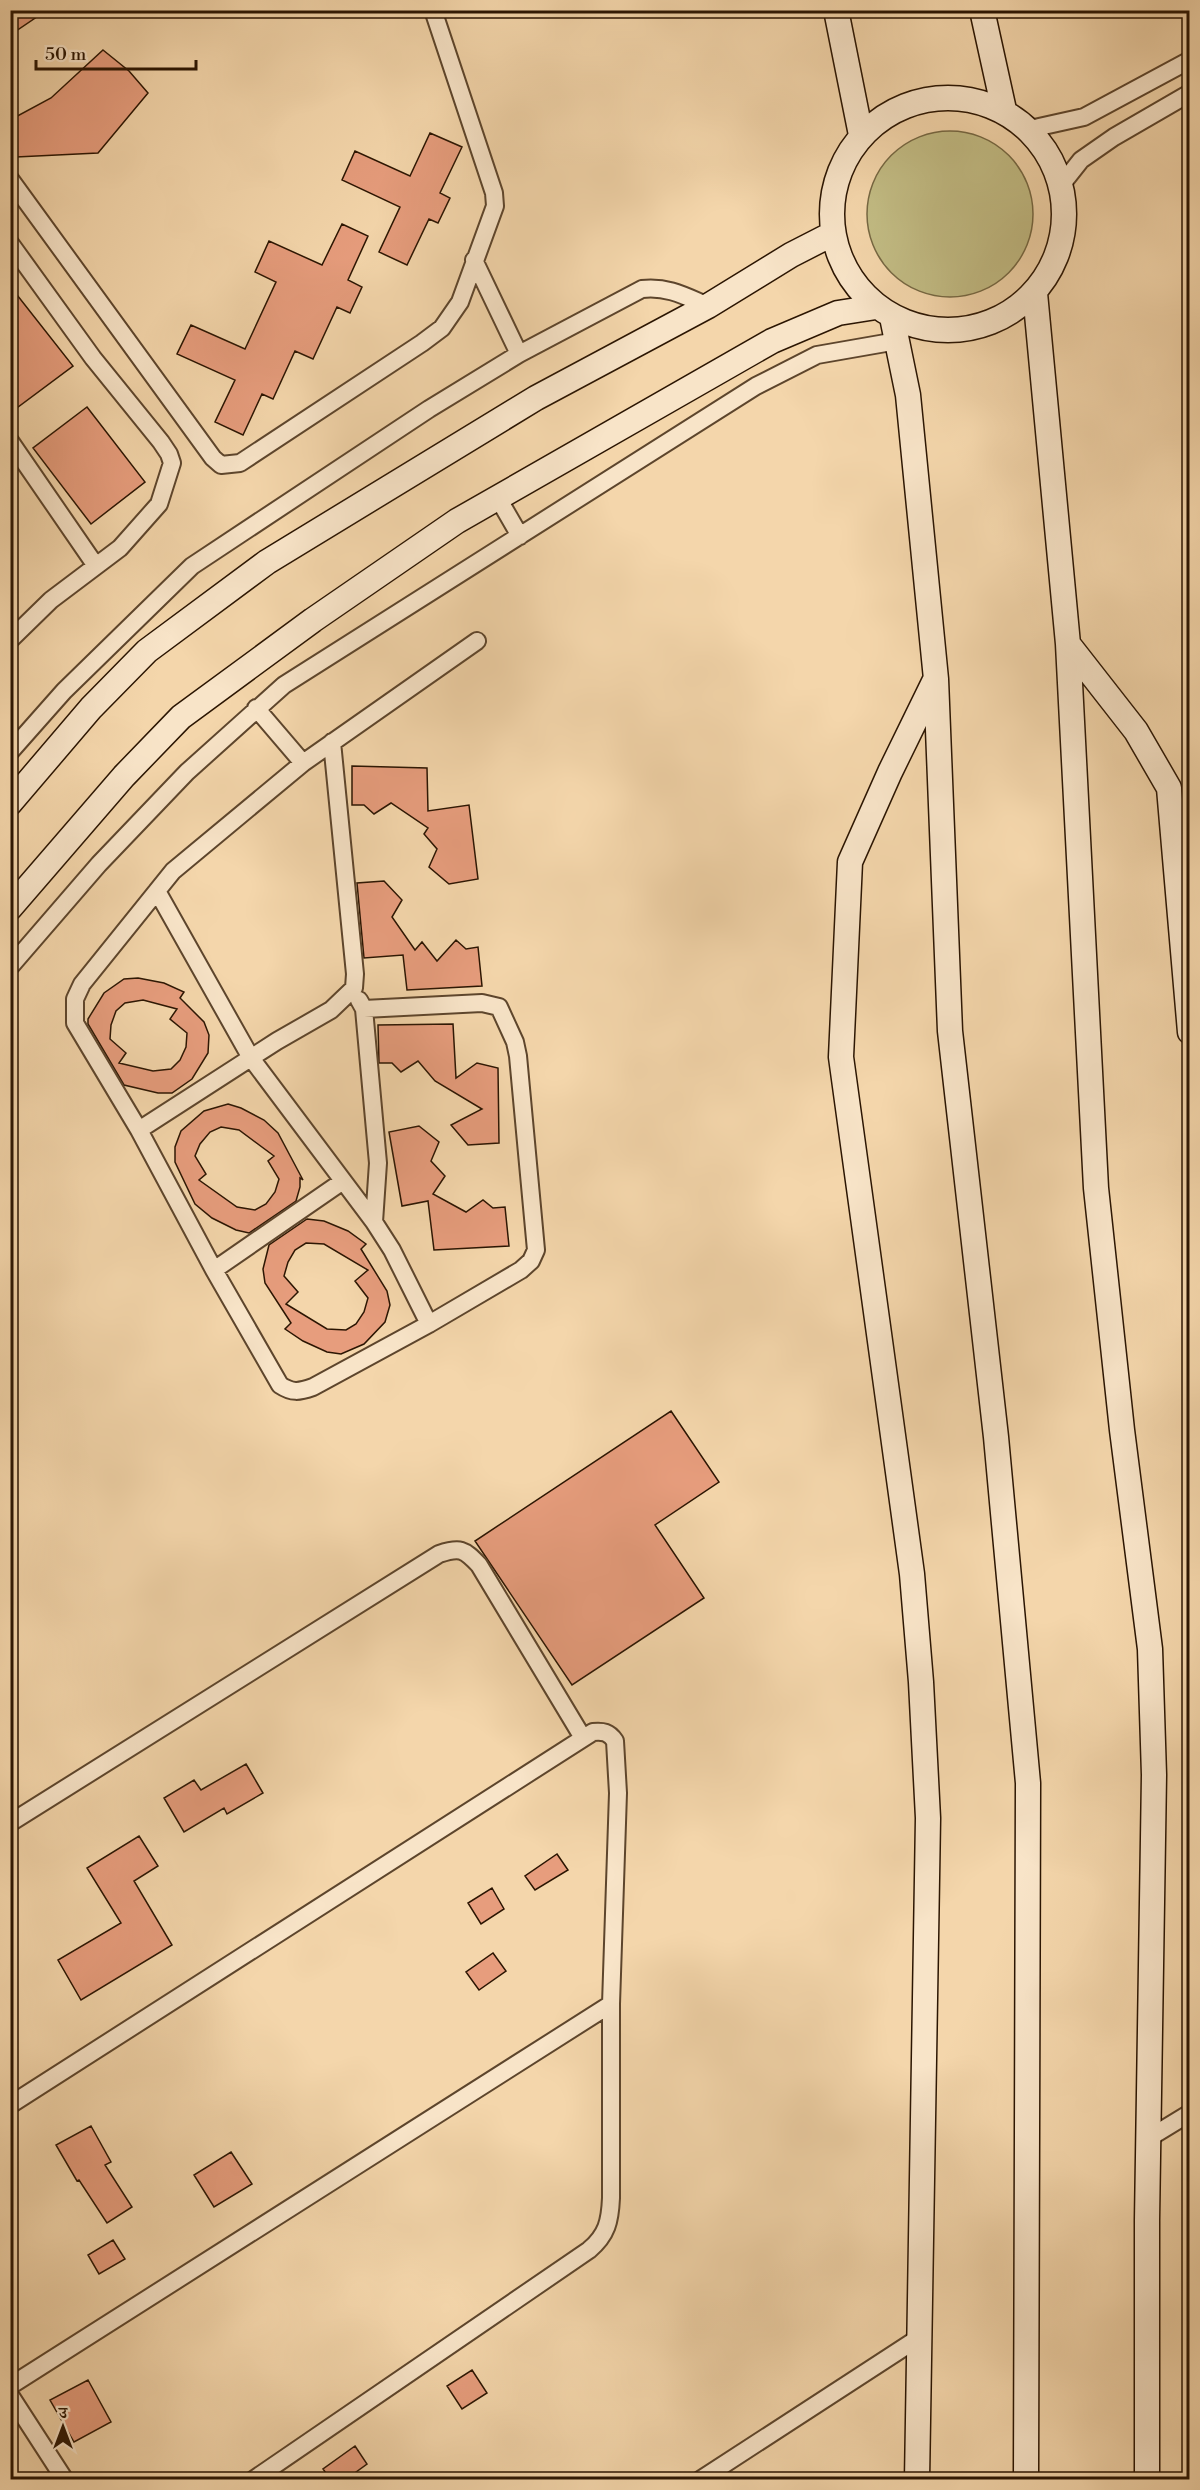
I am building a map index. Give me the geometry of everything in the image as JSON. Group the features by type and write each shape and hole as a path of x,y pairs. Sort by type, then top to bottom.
{"main road":[{"path":"836,10 861,135"},
{"path":"982,10 1004,111"},
{"path":"10,908 109,793 181,717 313,620 457,521 772,341 838,313 884,312 928,329 964,330 991,323 1035,293 1050,274 1063,238 1066,206 1062,184 1046,149 1029,129 1004,111 970,99 949,97 895,109 861,135 841,167 831,200 832,234 842,264 884,312 897,341 908,395 936,679 950,1031 996,1437 1028,1783 1026,2480"},
{"path":"10,803 91,708 147,651 267,562 536,398 708,306 791,255 832,234"},
{"path":"1035,293 1068,644 1096,1188 1150,1649 1154,1775 1147,2480"},
{"path":"1068,644 1136,731 1169,788 1190,1032"},
{"path":"917,2480 928,1818 921,1682 912,1574 841,1057 850,862 890,772 936,679"}],"street":[{"path":"10,179 213,458 221,465 240,463 442,328 460,302 492,217 495,206 494,193 433,10"},
{"path":"1029,129 1084,117 1190,60"},
{"path":"1062,184 1081,160 1190,93"},
{"path":"10,243 93,358 169,454 171,463 159,504 131,537 51,600 10,640"},
{"path":"474,260 519,354"},
{"path":"10,752 64,691 192,566 429,409 519,354 642,289 657,287 670,290 708,306"},
{"path":"10,967 107,856 187,772 256,708 285,685 756,386 817,355 897,341"},
{"path":"10,441 96,566"},
{"path":"498,498 520,536"},
{"path":"364,1009 491,1004 499,1007 504,1014 516,1049 536,1250 531,1261 521,1270 429,1324 313,1387 299,1392 289,1391 280,1385 214,1270 139,1130 75,1023 75,999 82,984 173,871 303,763 477,640"},
{"path":"256,708 303,763"},
{"path":"333,742 355,974 354,988 364,1009 378,1163 374,1222"},
{"path":"157,891 251,1058 374,1222 392,1250 429,1324"},
{"path":"139,1130 277,1041 331,1010 354,988"},
{"path":"214,1270 343,1180"},
{"path":"10,1823 439,1554 450,1550 458,1549 468,1553 479,1565 583,1738"},
{"path":"10,2105 583,1738 593,1732 602,1731 610,1734 615,1742 618,1793 610,2004 610,2220 600,2240 253,2480"},
{"path":"10,2386 610,2004"},
{"path":"1149,2138 1190,2113"},
{"path":"700,2480 920,2337"},
{"path":"10,2395 65,2480"}],"shaded area":[{"path":"950,131 982,137 1009,155 1027,182 1033,214 1027,246 1009,273 982,291 950,297 918,291 891,273 873,246 867,214 873,182 891,155 918,137"}],"building":[{"path":"10,10 47,10 10,35"},
{"path":"103,50 129,71 148,93 98,153 16,157 10,154 10,120 51,98"},
{"path":"430,133 462,147 440,193 450,198 438,223 429,219 407,265 379,252 400,207 342,180 355,151 410,176"},
{"path":"342,224 368,236 348,280 362,287 350,313 337,307 313,359 295,351 273,399 262,394 243,435 215,422 235,380 177,354 191,325 245,349 276,282 255,272 269,241 322,265"},
{"path":"10,286 73,366 10,413"},
{"path":"87,407 145,482 91,524 33,448"},
{"path":"352,766 427,768 428,811 469,805 478,879 449,884 429,867 437,849 424,834 428,828 391,803 374,814 364,805 352,805"},
{"path":"384,881 402,900 392,917 415,950 422,942 437,961 456,940 466,949 478,947 482,986 407,990 403,955 364,958 357,883"},
{"path":"138,978 164,983 184,992 180,998 204,1022 209,1035 208,1053 192,1079 172,1093 158,1093 124,1085 88,1024 88,1019 104,993 124,979","holes":["143,1000 177,1009 170,1019 187,1033 186,1047 180,1060 171,1069 153,1071 119,1063 126,1053 110,1039 111,1025 116,1011 125,1003"]},
{"path":"453,1024 456,1078 477,1063 498,1068 499,1143 468,1145 451,1125 482,1109 435,1081 418,1061 401,1072 392,1063 379,1063 378,1025"},
{"path":"228,1104 264,1120 278,1133 303,1180 300,1178 296,1201 249,1233 236,1230 212,1218 195,1204 175,1162 175,1147 181,1131 204,1111","holes":["221,1127 239,1130 274,1156 268,1161 279,1179 275,1192 266,1204 255,1210 237,1207 199,1180 206,1174 195,1156 200,1144 210,1132"]},
{"path":"419,1126 439,1142 431,1161 445,1176 433,1194 466,1212 483,1200 493,1208 505,1207 509,1246 434,1250 428,1201 402,1206 389,1132"},
{"path":"307,1219 324,1221 348,1231 366,1244 361,1249 387,1291 390,1305 385,1322 364,1344 341,1354 327,1352 303,1341 285,1329 291,1323 265,1283 263,1269 269,1245","holes":["306,1243 324,1244 368,1270 355,1281 368,1298 364,1312 356,1324 346,1330 327,1329 286,1304 298,1292 284,1276 295,1250"]},
{"path":"671,1411 719,1482 655,1525 704,1598 572,1685 475,1541"},
{"path":"246,1764 263,1793 227,1814 224,1808 184,1832 164,1798 194,1780 201,1790"},
{"path":"139,1836 158,1866 134,1881 172,1945 81,2000 58,1960 121,1923 87,1868"},
{"path":"557,1854 568,1870 535,1890 525,1876"},
{"path":"492,1888 504,1909 481,1924 468,1903"},
{"path":"493,1953 506,1971 479,1990 466,1972"},
{"path":"91,2126 111,2162 105,2165 132,2207 107,2223 79,2180 77,2181 56,2145"},
{"path":"231,2152 252,2184 214,2207 194,2175"},
{"path":"113,2240 125,2259 99,2274 88,2255"},
{"path":"472,2370 487,2393 462,2409 447,2386"},
{"path":"88,2380 111,2422 74,2442 50,2400"},
{"path":"355,2446 367,2464 345,2480 331,2480 323,2469"}]}
